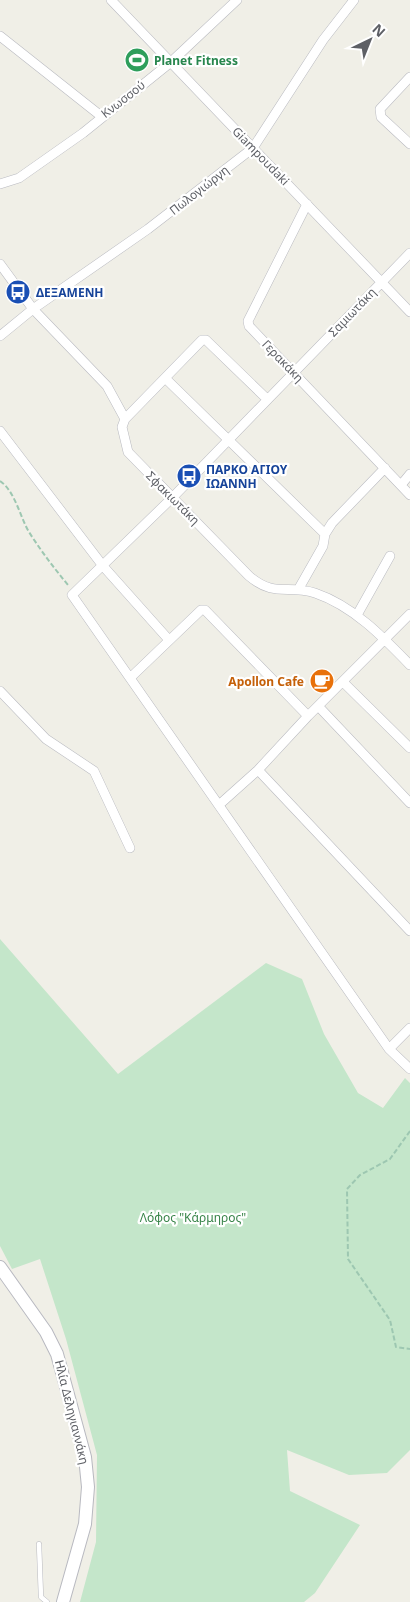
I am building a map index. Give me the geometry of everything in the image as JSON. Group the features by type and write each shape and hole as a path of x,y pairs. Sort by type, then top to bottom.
{"street":[{"name":"Giampoudaki","path":"111,0 410,312"},
{"name":"Κνωσσού","path":"0,184 19,178 83,133 101,116 171,62 237,0"},
{"name":"Πωλογιώργη","path":"0,336 33,309 148,229 253,148 323,40 354,0"},
{"path":"0,36 101,116"},
{"path":"410,76 380,109 381,116 410,144"},
{"name":"Γερακάκη","path":"307,204 248,321 249,326 410,494"},
{"name":"Σαμιωτάκη","path":"73,591 102,566 173,497 410,253"},
{"name":"Σφακιωτάκη","path":"0,264 33,309 106,386 125,420 122,427 128,452 258,584 266,588 298,590 327,598 357,615 410,664"},
{"path":"125,420 204,340 268,399"},
{"path":"165,378 325,534"},
{"path":"0,431 102,566 169,640"},
{"path":"298,590 323,546 325,534 346,507 385,468"},
{"path":"401,485 410,474"},
{"path":"357,615 390,556"},
{"path":"73,591 73,597 390,1049 410,1069"},
{"path":"130,678 201,610 205,610 308,716"},
{"path":"220,804 258,770 308,716 410,614"},
{"path":"343,682 410,748"},
{"path":"0,691 46,739 94,771 130,848"},
{"path":"319,707 410,803"},
{"path":"258,770 410,931"},
{"path":"390,1049 410,1028"},
{"name":"Ηλία Δεληγιαννάκη","path":"0,1267 46,1332 57,1354 85,1457 88,1487 85,1524 63,1602"}],"lane":[{"path":"38,1544 42,1597 48,1602"}],"path":[{"path":"0,481 10,492 28,531 49,562 73,591"},
{"path":"410,1132 390,1159 360,1175 347,1189 348,1259 390,1320 396,1347 410,1349"}],"green space":[{"name":"Λόφος \"Κάρμηρος\"","path":"0,939 118,1074 266,963 302,979 324,1034 358,1093 383,1108 405,1078 410,1083 410,1450 387,1473 349,1475 287,1450 290,1491 360,1525 315,1593 304,1602 80,1602 96,1542 97,1455 66,1339 40,1259 12,1269 0,1246"}],"place":[{"name":"Planet Fitness","path":"137,60"},
{"name":"ΔΕΞΑΜΕΝΗ","path":"18,292"},
{"name":"ΠΑΡΚΟ ΑΓΙΟΥ ΙΩΑΝΝΗ","path":"189,476"},
{"name":"Apollon Cafe","path":"322,681"}]}
